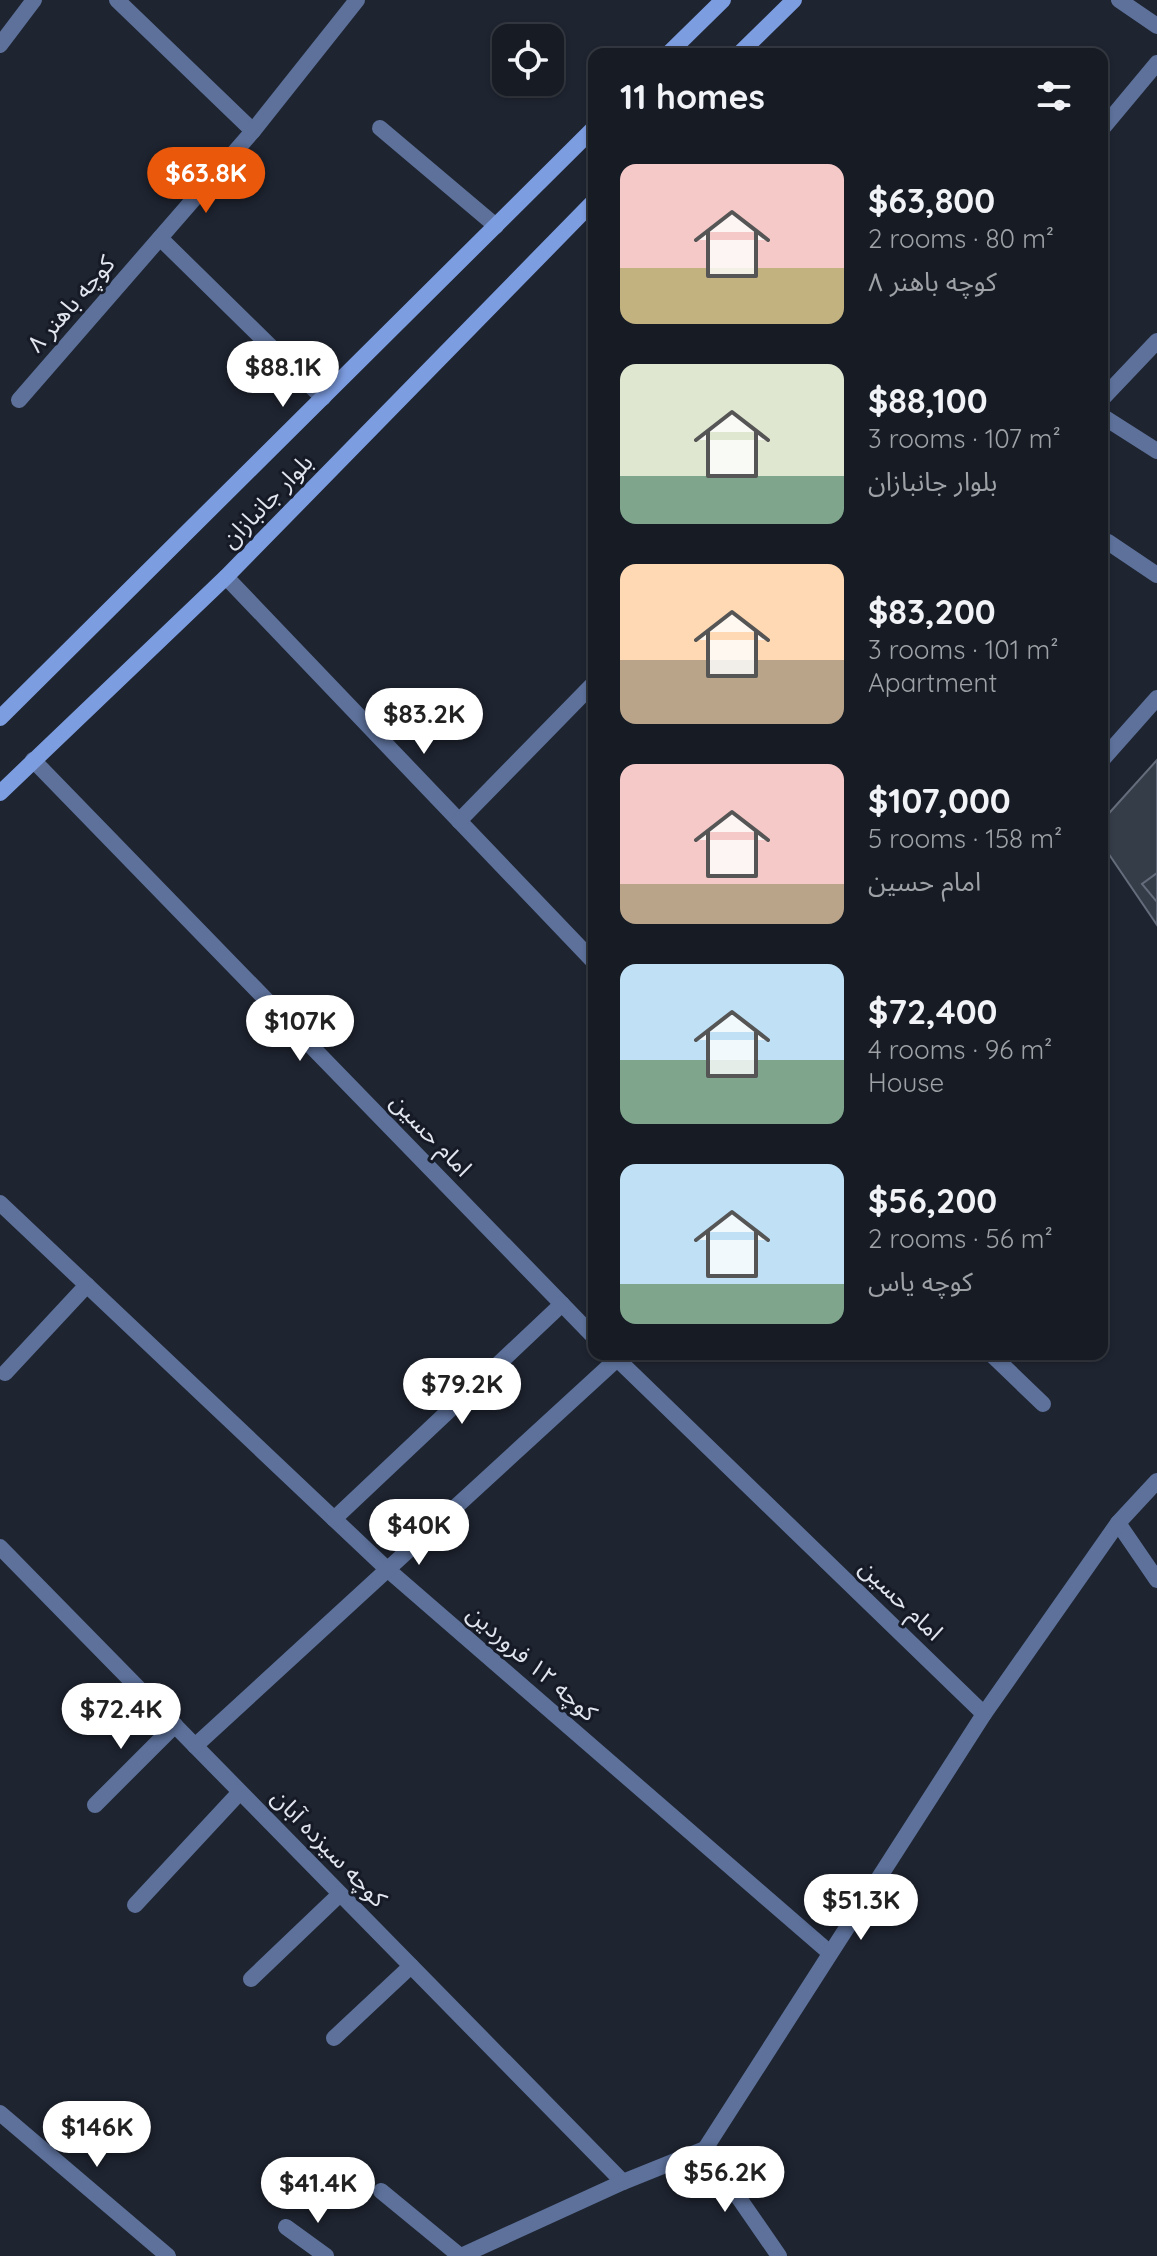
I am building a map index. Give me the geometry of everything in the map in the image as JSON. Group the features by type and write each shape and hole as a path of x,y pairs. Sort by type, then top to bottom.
{"main road":[{"path":"674,48 723,0"},
{"path":"745,48 794,0"},
{"name":"بلوار جانبازان","path":"0,718 588,134"},
{"name":"بلوار جانبازان","path":"0,793 226,577 588,207"}],"street":[{"path":"0,45 34,0"},
{"path":"117,0 253,131"},
{"name":"کوچه باهنر ۸","path":"19,400 253,131 357,0"},
{"path":"1119,0 1155,21"},
{"path":"1108,122 1157,63"},
{"path":"380,128 496,226"},
{"path":"160,238 323,398"},
{"path":"1108,393 1157,341"},
{"path":"1108,420 1157,451"},
{"path":"1108,542 1157,575"},
{"path":"226,577 588,956"},
{"path":"459,821 588,689"},
{"path":"1108,753 1157,698"},
{"name":"امام حسین","path":"33,760 588,1328"},
{"name":"کوچه ۱۲ فروردین","path":"0,1203 387,1569 830,1953"},
{"path":"5,1373 87,1285"},
{"path":"334,1519 562,1304"},
{"path":"195,1746 610,1360"},
{"name":"امام حسین","path":"618,1360 984,1714"},
{"path":"997,1360 1043,1404"},
{"path":"381,2191 461,2256 623,2182 705,2149 984,1714 1118,1523 1157,1481"},
{"path":"1118,1523 1157,1580"},
{"name":"کوچه سیزده آبان","path":"0,1547 623,2182"},
{"path":"95,1805 175,1725"},
{"path":"135,1905 240,1792"},
{"path":"251,1979 340,1894"},
{"path":"334,2038 411,1966"},
{"path":"0,2113 168,2256"},
{"path":"705,2149 779,2256"},
{"path":"286,2227 326,2256"}],"building":[{"path":"1157,760 1157,925 1108,853 1108,814"},
{"path":"1157,873 1157,902 1142,884"}]}
